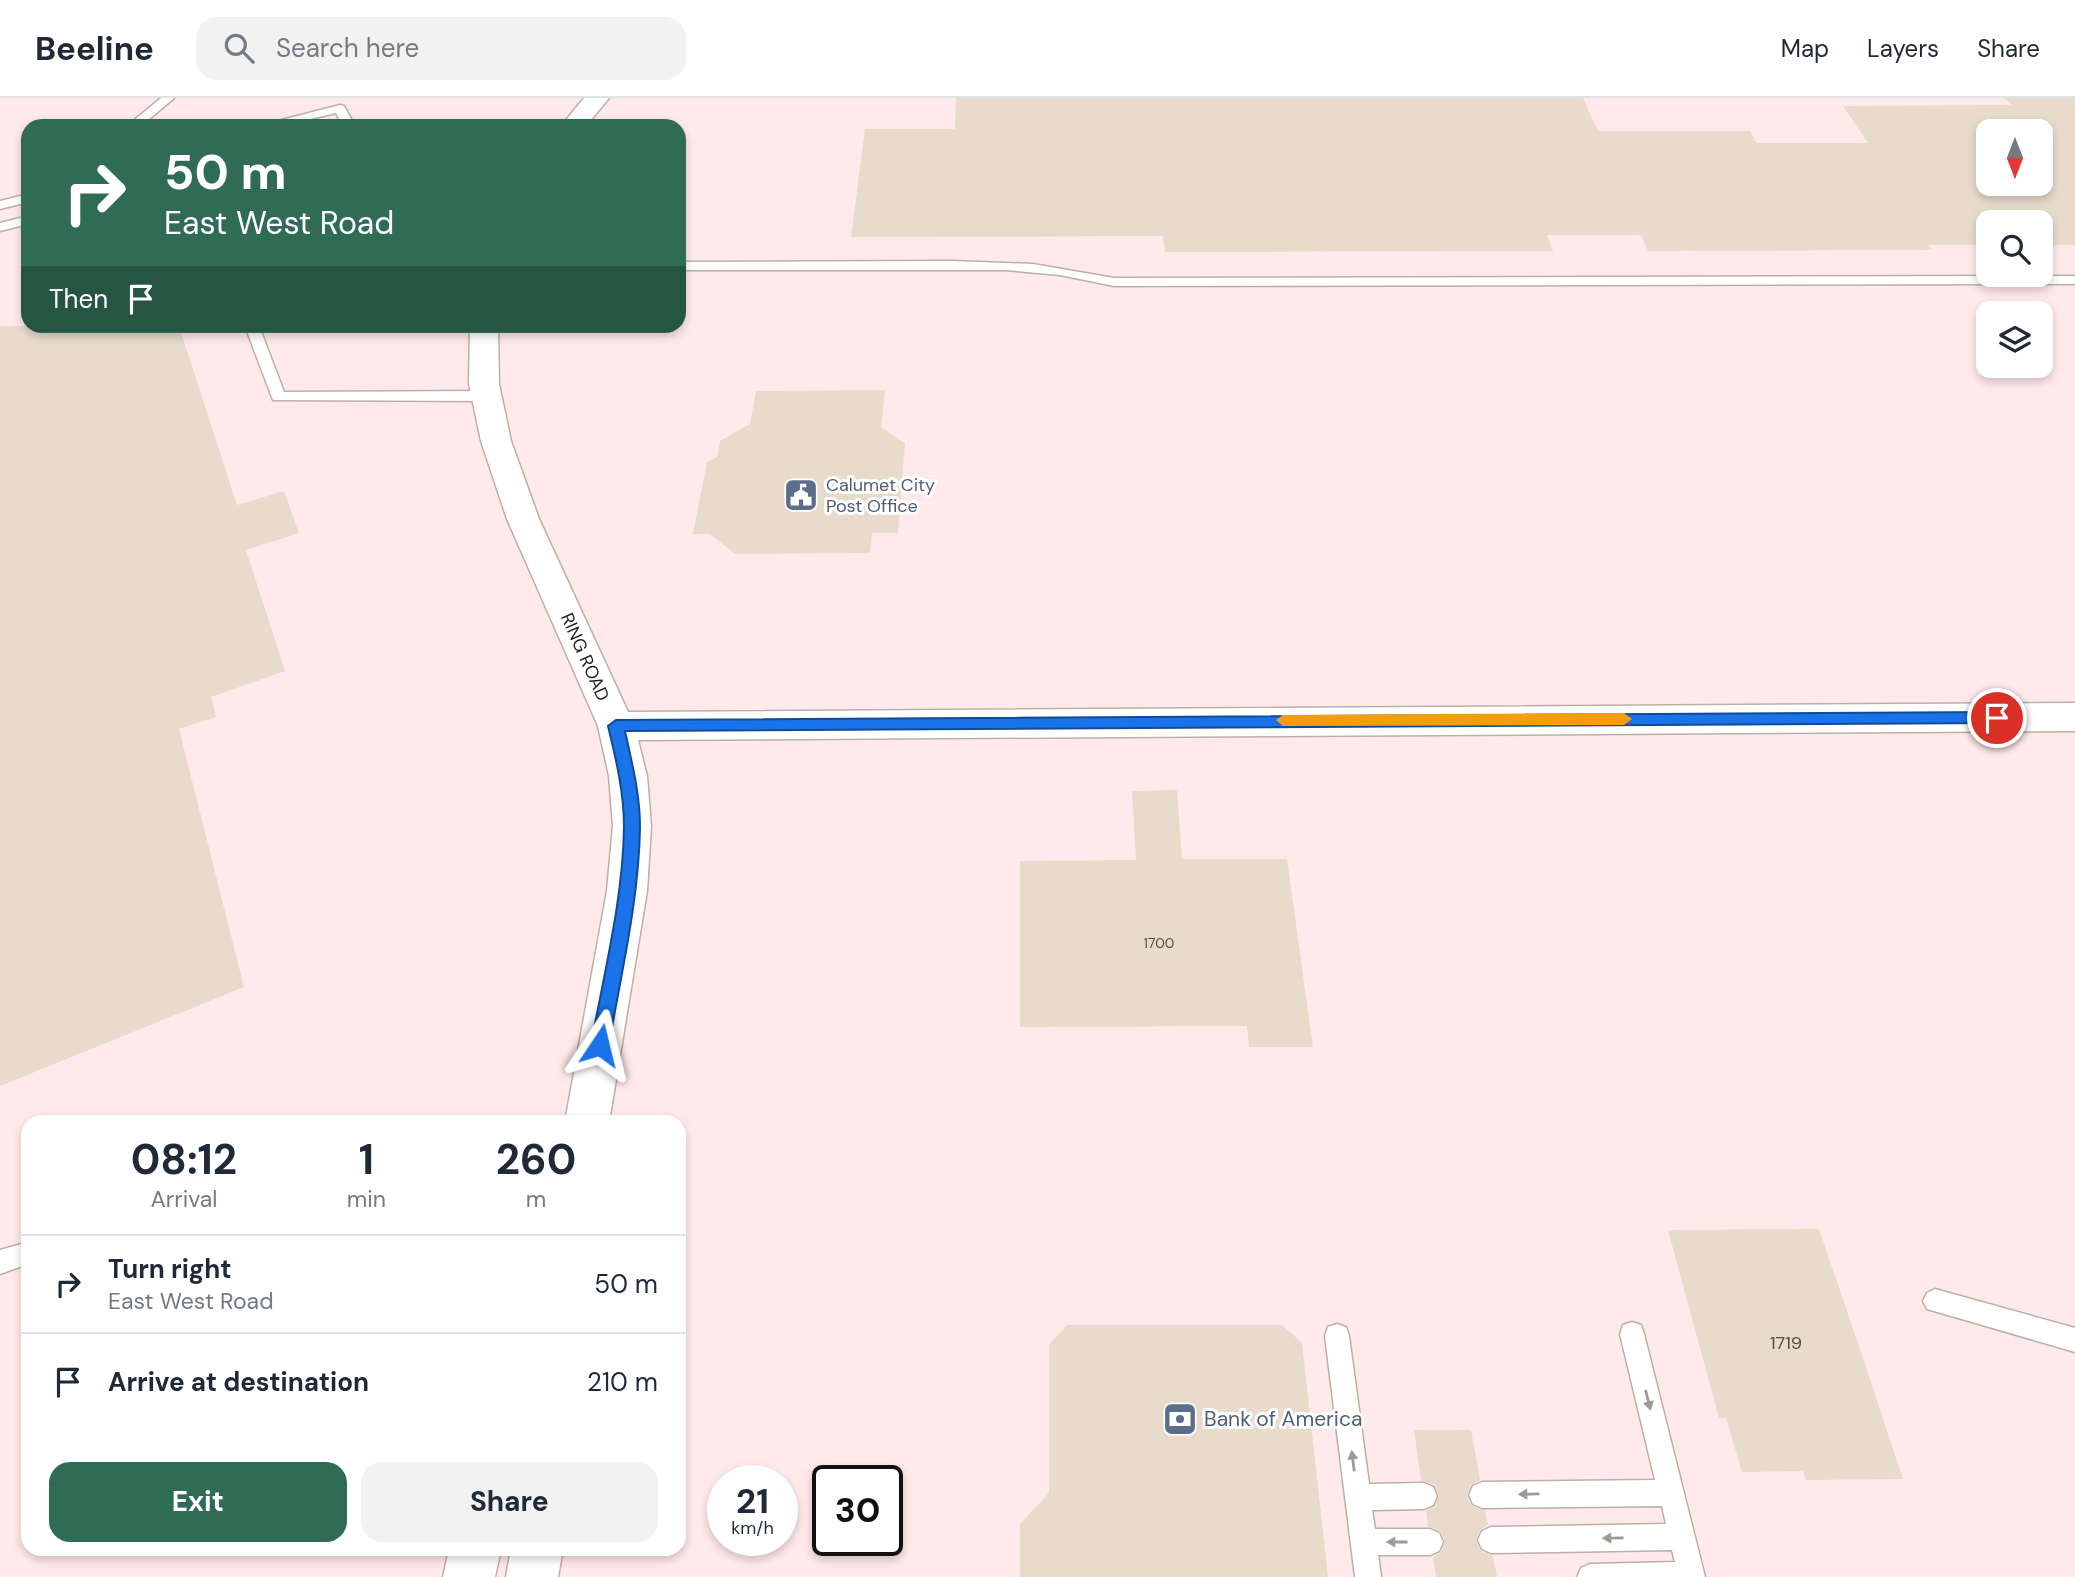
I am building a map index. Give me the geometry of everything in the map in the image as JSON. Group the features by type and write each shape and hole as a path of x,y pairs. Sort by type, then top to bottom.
{"street":[{"path":"579,119 597,98"},
{"name":"RING ROAD","path":"484,333 484,384 496,440 523,519 616,726 628,776 632,826 627,891 588,1115"},
{"path":"616,726 2075,717"},
{"path":"469,1577 474,1556"},
{"path":"532,1577 536,1556"}],"lane":[{"path":"142,119 168,98"},
{"path":"298,119 340,109 352,98"},
{"path":"340,109 345,119"},
{"path":"0,205 21,200"},
{"path":"0,227 21,222"},
{"path":"686,266 1041,267 1114,282 2075,280"},
{"path":"255,333 278,397 486,396"},
{"path":"0,1262 21,1255"},
{"path":"1936,1301 2075,1340"},
{"path":"1590,1577 1692,1576 1632,1334"},
{"path":"1338,1336 1368,1577"},
{"path":"1482,1495 1671,1493"},
{"path":"1357,1497 1424,1496"},
{"path":"1491,1540 1682,1537"},
{"path":"1363,1542 1430,1542"}],"shaded area":[{"path":"0,98 2075,98 2075,1577 0,1577"}],"building":[{"path":"956,98 1583,98 1598,131 1750,131 1757,143 1868,143 1843,106 2011,105 2005,98 2075,98 2075,245 2053,245 2053,210 1976,210 1976,245 1929,245 1932,250 1648,251 1641,235 1547,235 1553,251 1165,252 1163,236 851,237 865,129 955,129"},
{"path":"0,326 21,326 21,333 181,333 237,505 284,491 299,533 246,550 285,671 211,697 216,717 179,729 244,987 0,1086"},
{"name":"Calumet City Post Office","path":"885,390 881,427 905,443 898,533 872,533 870,553 735,554 710,534 693,534 707,462 717,457 720,441 750,424 756,391"},
{"path":"1177,790 1182,859 1287,859 1313,1047 1249,1047 1247,1026 1020,1027 1020,861 1136,860 1132,791"},
{"path":"1819,1229 1903,1479 1806,1480 1803,1471 1742,1472 1726,1418 1719,1418 1668,1230"},
{"name":"Bank of America","path":"1067,1325 1282,1325 1302,1343 1328,1577 1020,1577 1020,1524 1049,1493 1049,1345"},
{"path":"1414,1430 1471,1430 1480,1480 1471,1485 1467,1496 1472,1506 1485,1511 1488,1525 1480,1530 1476,1541 1481,1551 1493,1556 1497,1577 1436,1577 1433,1557 1441,1552 1445,1541 1440,1531 1428,1526 1426,1511 1435,1506 1439,1495 1434,1485 1421,1480"}],"slow traffic":[{"path":"1283,720 1624,719"}],"place":[{"name":"Calumet City Post Office","path":"801,495"},
{"name":"Bank of America","path":"1180,1419"}],"route":[{"path":"600,1045 627,891 632,826 628,776 616,726 858,722 1997,718"}]}
